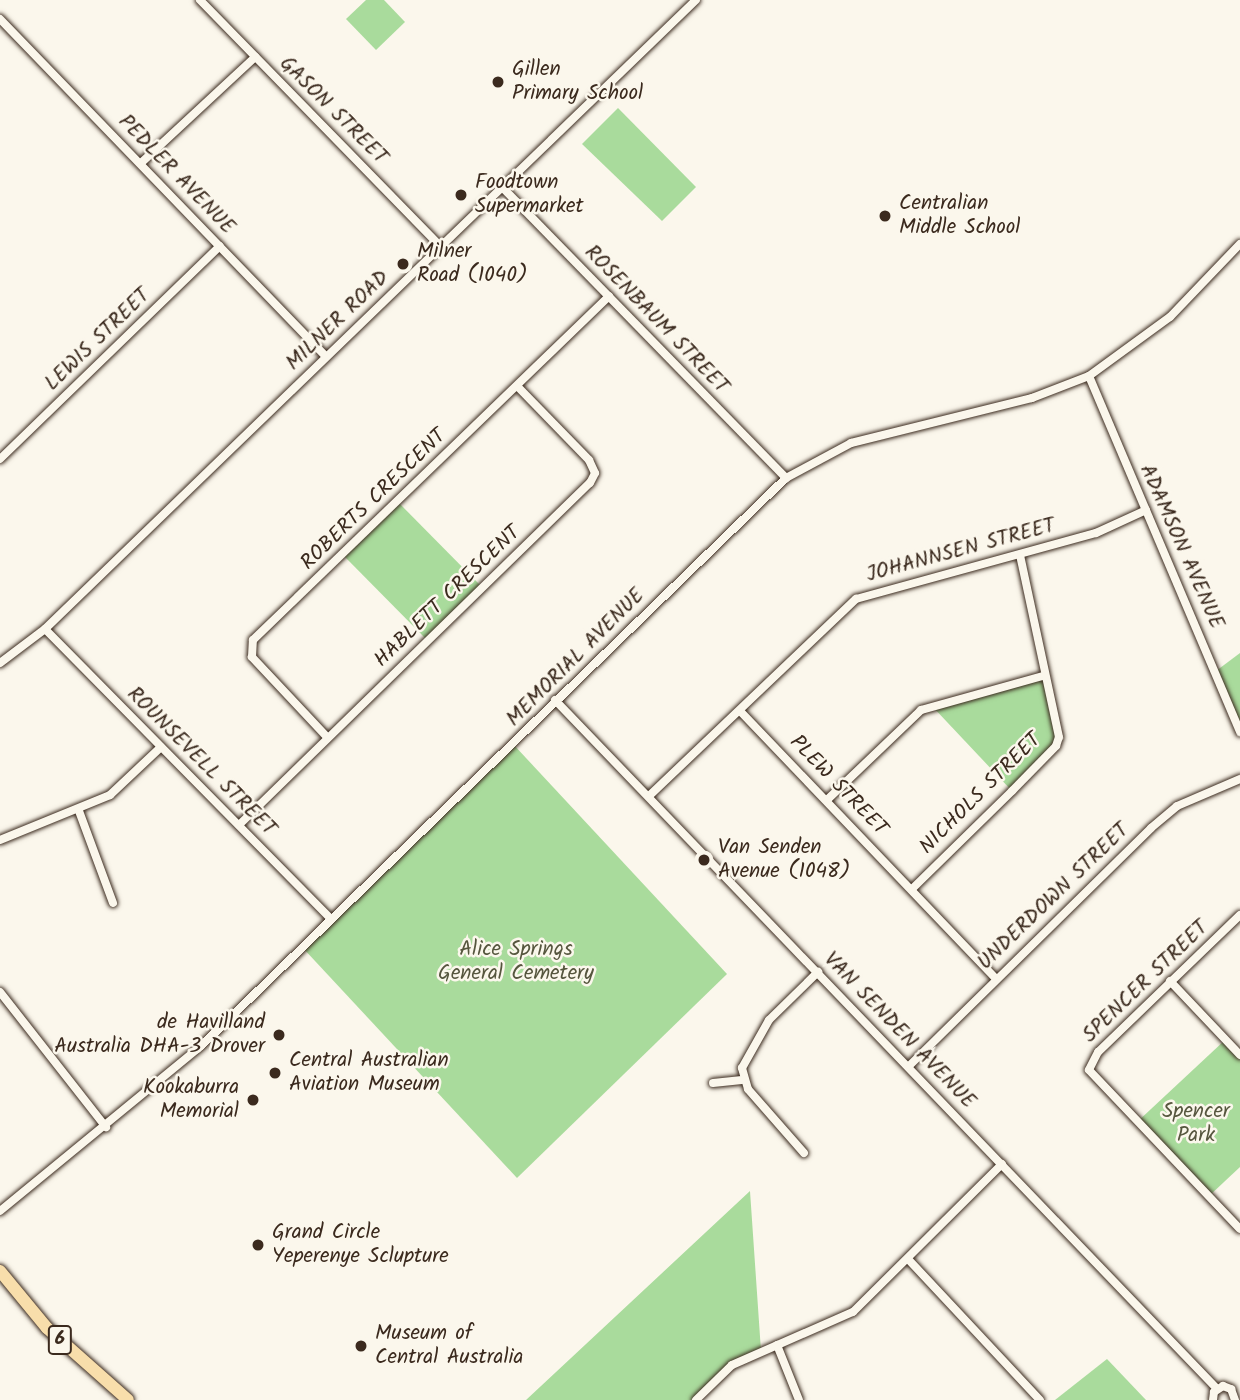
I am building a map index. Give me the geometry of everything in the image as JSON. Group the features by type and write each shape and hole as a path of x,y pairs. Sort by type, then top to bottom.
{"main road":[{"name":"6","path":"0,1271 47,1328 128,1400"}],"street":[{"name":"GASON STREET","path":"200,0 441,247"},
{"name":"MILNER ROAD","path":"0,663 46,629 696,0"},
{"name":"PEDLER AVENUE","path":"0,19 326,356"},
{"path":"141,163 255,57"},
{"name":"ROSENBAUM STREET","path":"502,187 786,478"},
{"name":"MEMORIAL AVENUE","path":"0,1211 106,1127 201,1046 786,478 851,443 1032,398 1089,376 1170,317 1240,244"},
{"name":"LEWIS STREET","path":"0,459 220,246"},
{"name":"ROBERTS CRESCENT","path":"327,737 252,657 253,640 609,296"},
{"name":"ADAMSON AVENUE","path":"1089,376 1240,732"},
{"name":"HABLETT CRESCENT","path":"239,825 590,483 595,473 589,460 517,386"},
{"name":"JOHANNSEN STREET","path":"649,796 868,592 1020,555 1096,533 1146,510"},
{"name":"NICHOLS STREET","path":"913,888 1056,746 1059,737 1043,676 1020,555"},
{"name":"ROUNSEVELL STREET","path":"46,629 331,919"},
{"path":"828,799 921,710 1043,676"},
{"name":"VAN SENDEN AVENUE","path":"555,700 910,1065 1217,1389"},
{"name":"PLEW STREET","path":"741,712 913,888 995,978"},
{"path":"0,840 79,811 110,795 161,747"},
{"name":"UNDERDOWN STREET","path":"910,1065 995,978 1177,806 1240,779"},
{"path":"79,811 113,903"},
{"name":"SPENCER STREET","path":"1240,915 1098,1052 1089,1070 1240,1230"},
{"path":"742,1080 750,1048 769,1020 818,972"},
{"path":"1170,981 1240,1055"},
{"path":"0,992 106,1127"},
{"path":"713,1083 742,1080"},
{"path":"742,1080 804,1153"},
{"path":"696,1400 711,1381 733,1365 853,1312 1002,1164"},
{"path":"908,1259 1040,1400"},
{"path":"777,1345 799,1400"},
{"path":"1213,1400 1217,1389 1227,1387 1236,1395"}],"green space":[{"path":"366,0 384,0 405,22 376,50 346,19"},
{"path":"618,108 696,187 662,221 582,144"},
{"path":"398,502 482,587 429,642 343,555"},
{"path":"1240,653 1240,732 1216,671"},
{"path":"1043,676 1059,737 1012,791 931,705"},
{"name":"Alice Springs General Cemetery","path":"513,744 727,974 517,1178 302,947"},
{"name":"Spencer Park","path":"1225,1040 1240,1055 1240,1167 1208,1197 1136,1123"},
{"path":"750,1191 761,1351 732,1365 696,1400 526,1400"},
{"path":"1107,1359 1146,1400 1055,1400"}],"place":[{"name":"Gillen Primary School","path":"498,82"},
{"name":"Foodtown Supermarket","path":"461,195"},
{"name":"Centralian Middle School","path":"885,216"},
{"name":"Milner Road (1040)","path":"403,264"},
{"name":"Van Senden Avenue (1048)","path":"704,860"},
{"name":"de Havilland Australia DHA-3 Drover","path":"279,1035"},
{"name":"Central Australian Aviation Museum","path":"275,1073"},
{"name":"Kookaburra Memorial","path":"253,1100"},
{"name":"Grand Circle Yeperenye Sclupture","path":"258,1245"},
{"name":"Museum of Central Australia","path":"361,1346"}]}
